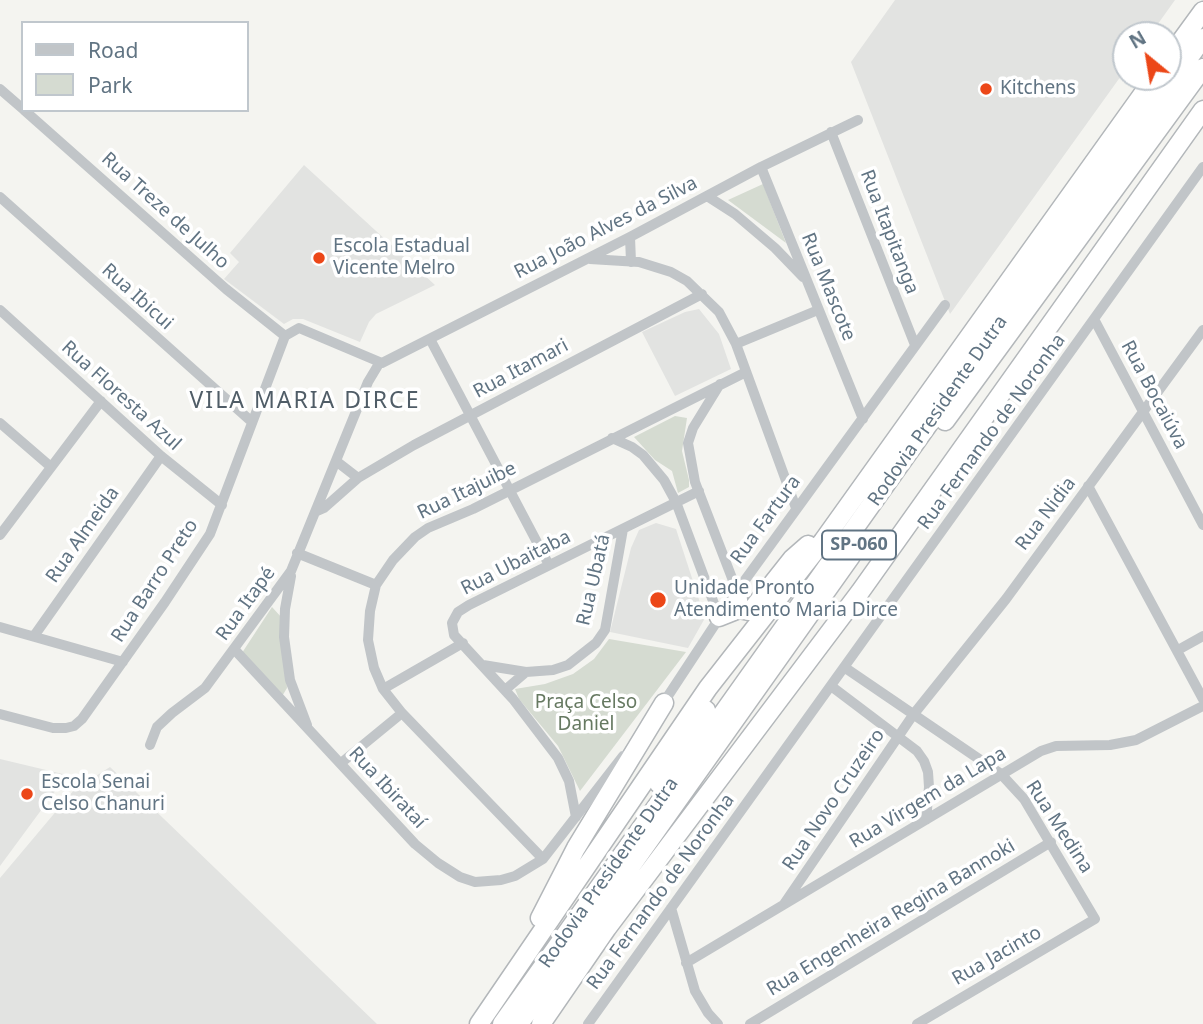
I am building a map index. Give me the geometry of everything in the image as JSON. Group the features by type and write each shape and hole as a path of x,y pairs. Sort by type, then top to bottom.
{"highway":[{"path":"1182,40 1203,11"},
{"name":"Rodovia Presidente Dutra","path":"502,1024 1203,38"},
{"name":"Rodovia Presidente Dutra","path":"519,1024 777,663 920,455 1203,68"},
{"path":"477,1024 708,688 839,517 1145,91"},
{"name":"Rodovia Presidente Dutra","path":"541,1024 607,929 860,592 915,532 942,496 999,395 1203,110"},
{"path":"719,617 739,609 749,611 754,607 792,559 839,517"},
{"path":"737,591 739,609"},
{"path":"612,869 613,853 748,645 753,629"},
{"path":"477,1024 481,1007 539,920 576,848 664,702"}],"street":[{"name":"Rua Treze de Julho","path":"0,89 21,108"},
{"name":"Rua Treze de Julho","path":"25,112 226,289 285,336"},
{"name":"Rua João Alves da Silva","path":"375,359 382,363 761,167 858,120"},
{"name":"Rua Itapitanga","path":"831,132 915,345"},
{"name":"Rua Mascote","path":"761,167 863,419"},
{"name":"Rua Fernando de Noronha","path":"588,1024 1203,167"},
{"path":"707,196 735,214 775,248 808,283"},
{"name":"Rua Ibicui","path":"0,197 252,422"},
{"path":"630,237 631,262"},
{"path":"587,258 631,262 671,272 702,294 719,312 736,344 796,508"},
{"name":"Rua Itamari","path":"315,512 324,509 358,478 470,415 702,294"},
{"name":"Rua Fartura","path":"543,859 664,702 737,591 945,306"},
{"name":"Rua Floresta Azul","path":"0,310 162,456 222,505"},
{"path":"736,344 818,310"},
{"name":"Rua Bocaiúva","path":"1094,319 1203,525"},
{"path":"285,336 289,331 299,328 375,359"},
{"name":"Rua Nidia","path":"913,715 1006,599 1203,330"},
{"name":"Rua Barro Preto","path":"0,715 53,728 74,726 82,719 202,547 222,505 285,336"},
{"path":"430,339 549,565"},
{"name":"Rua Itapé","path":"150,745 157,727 205,688 291,571 368,383 375,359"},
{"name":"Rua Itajuibe","path":"543,859 383,690 374,668 368,640 370,611 376,585 393,560 415,537 428,528 746,372"},
{"path":"720,384 688,443 692,472 737,591"},
{"path":"689,399 699,421"},
{"path":"0,535 101,401"},
{"path":"0,423 51,467"},
{"path":"612,438 643,455 664,480 676,502 719,617"},
{"name":"Rua Almeida","path":"34,636 162,456"},
{"path":"336,461 358,478"},
{"path":"1088,486 1203,699"},
{"name":"Rua Ubaitaba","path":"463,643 454,635 452,623 458,612 699,491"},
{"path":"660,510 683,521"},
{"name":"Rua Ubatá","path":"483,665 526,672 553,670 568,665 596,643 605,630 623,529"},
{"path":"297,553 376,585"},
{"path":"291,571 284,637 290,680 309,728"},
{"path":"0,627 123,662"},
{"path":"1178,650 1203,636"},
{"path":"383,690 463,643 505,690 558,758 569,781 576,817"},
{"name":"Rua Ibirataí","path":"234,649 415,844 438,863 460,877 475,882 515,876 543,859"},
{"name":"Rua Medina","path":"844,667 1001,774 1024,799 1095,919"},
{"path":"505,690 526,672"},
{"path":"831,686 917,751 928,772 926,820"},
{"name":"Rua Virgem da Lapa","path":"685,963 1041,751 1056,746 1110,745 1136,740 1203,706"},
{"path":"341,763 402,713"},
{"name":"Rua Novo Cruzeiro","path":"784,904 913,715"},
{"name":"Rua Engenheira Regina Bannoki","path":"750,1024 1051,842"},
{"path":"671,908 695,991 718,1024"},
{"name":"Rua Jacinto","path":"916,1024 1095,919"}],"shaded area":[{"path":"895,0 1175,0 1160,21 1112,21 1112,88 950,314 851,62"},
{"name":"Escola Estadual Vicente Melro","path":"304,165 435,285 376,314 369,322 360,342 303,319 293,319 284,324 224,279 239,262 230,253"},
{"path":"699,309 719,334 731,369 675,396 642,332 685,312"},
{"name":"Unidade Pronto Atendimento Maria Dirce","path":"656,523 676,529 705,618 688,648 610,632 631,548 639,530"},
{"name":"Escola Senai Celso Chanuri","path":"0,759 67,775 0,866"},
{"path":"110,767 377,1024 0,1024 0,878 74,790"}],"green space":[{"path":"763,184 786,243 728,200"},
{"path":"675,416 687,418 682,451 689,487 678,493 672,471 655,460 634,437"},
{"path":"272,607 282,618 287,688 278,703 238,659"},
{"name":"Praça Celso Daniel","path":"609,639 686,652 580,791 558,746 519,699 515,689 545,684 573,674 594,659"}],"place":[{"name":"Kitchens","path":"986,89"},
{"name":"Escola Estadual Vicente Melro","path":"319,258"},
{"name":"Unidade Pronto Atendimento Maria Dirce","path":"658,600"},
{"name":"Escola Senai Celso Chanuri","path":"27,794"}],"district":[{"name":"VILA MARIA DIRCE","path":"305,401"}]}
